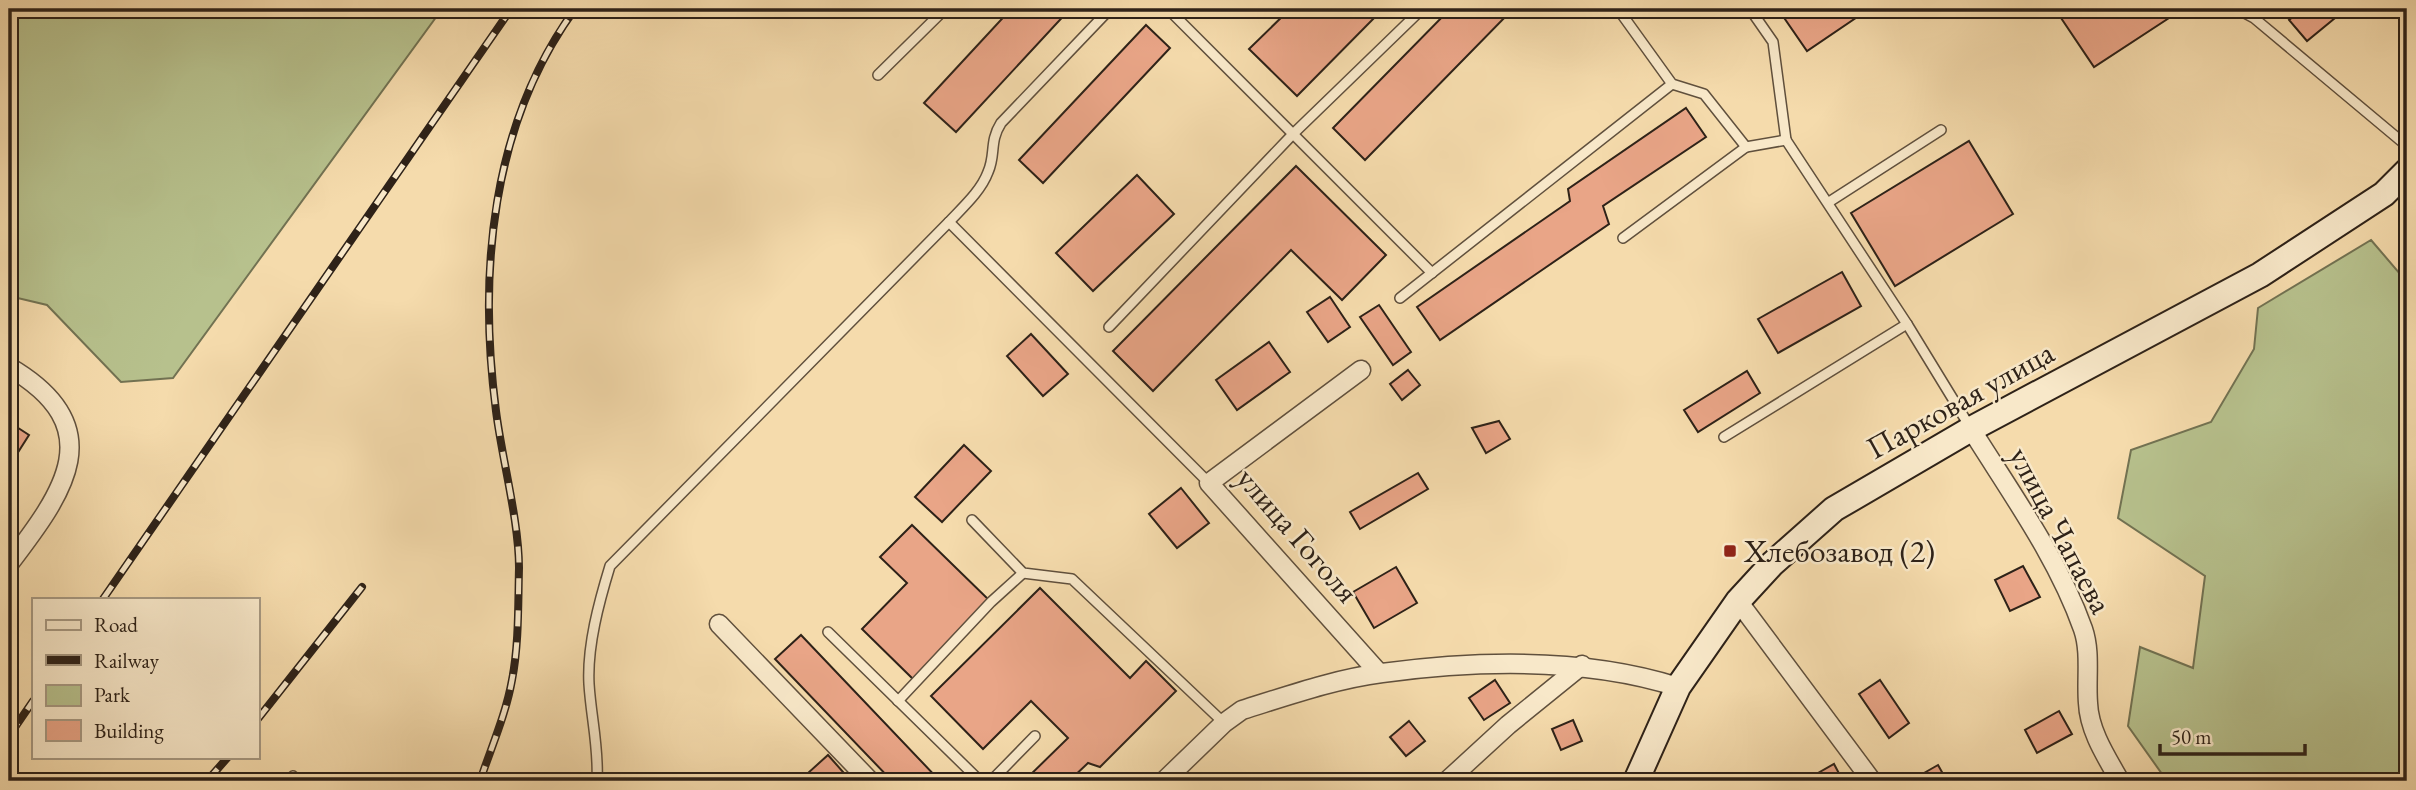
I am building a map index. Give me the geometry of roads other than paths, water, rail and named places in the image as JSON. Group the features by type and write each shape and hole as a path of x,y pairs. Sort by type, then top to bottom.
{"main road":[{"name":"Парковая улица","path":"1636,781 1678,687 1738,601 1772,564 1835,509 1971,429 2260,275 2374,201 2407,171"}],"street":[{"path":"9,367 40,387 58,411 72,446 63,481 46,515 9,564"},
{"name":"улица Гоголя","path":"1361,370 1209,483 1379,673"},
{"name":"улица Чапаева","path":"1971,429 2024,513 2073,601 2085,633 2088,706 2098,742 2120,781"},
{"path":"1738,601 1872,781"},
{"path":"719,624 870,781"},
{"path":"1447,781 1508,724 1582,665"},
{"path":"1164,781 1224,723 1242,710 1379,673 1456,666 1582,665 1645,676 1678,687"}],"lane":[{"path":"878,75 945,9"},
{"path":"597,781 596,737 589,681 602,594 610,566 978,190 989,171 992,137 1001,123 1110,9"},
{"path":"1168,9 1432,273"},
{"path":"1109,327 1293,134 1422,9"},
{"path":"1618,9 1672,84 1704,94 1746,147"},
{"path":"1751,9 1773,42 1786,140 1829,202 1971,429"},
{"path":"2237,9 2256,13 2407,146"},
{"path":"1401,298 1672,84"},
{"path":"1829,202 1941,130"},
{"path":"1623,238 1746,147 1786,140"},
{"path":"949,222 1209,483"},
{"path":"1724,437 1907,324"},
{"path":"972,520 1023,573 1072,579 1224,723"},
{"path":"898,701 991,602 1023,573"},
{"path":"828,632 979,781"},
{"path":"990,781 1035,736"}],"railway":[{"path":"104,598 511,9"},
{"path":"480,781 509,693 516,653 518,610 516,530 496,411 491,359 491,253 497,201 508,150 525,101 547,54 575,9"},
{"path":"259,717 362,587"},
{"path":"9,736 32,702"},
{"path":"207,781 227,758"}],"place":[{"name":"Хлебозавод (2)","path":"1730,551"}]}
